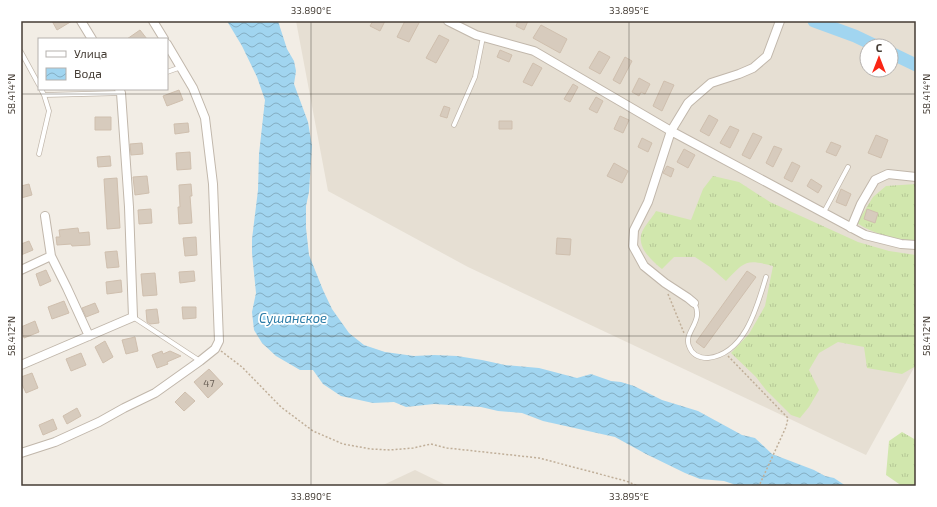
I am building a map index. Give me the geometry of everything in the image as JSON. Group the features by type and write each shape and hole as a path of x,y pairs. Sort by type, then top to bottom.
{"street":[{"path":"81,21 91,38"},
{"path":"153,21 163,38"},
{"path":"448,21 476,35 534,51 671,131 865,235 901,244 916,245"},
{"path":"694,303 644,266 633,246 634,230 648,202 671,131 688,103 711,82 754,68 767,56 779,23"},
{"path":"21,452 55,442 99,422 155,392 200,361 215,348 219,341 213,184 205,118 193,88 168,46"},
{"path":"21,365 133,318 130,206 121,91"},
{"path":"851,228 861,204 875,180 888,174 916,177"},
{"path":"45,216 51,256 88,336"},
{"path":"21,270 51,256"}],"lane":[{"path":"454,125 475,77 483,37"},
{"path":"21,52 38,83"},
{"path":"168,72 181,67"},
{"path":"40,154 49,111 42,90"},
{"path":"44,95 121,91"},
{"path":"824,212 848,167"},
{"path":"694,303 698,309 697,320 688,343 693,354 703,358 714,357 726,353 743,335 756,312 766,278"},
{"path":"133,318 200,361"}],"path":[{"path":"665,283 668,295 681,323 688,343"},
{"path":"215,348 231,357 281,407 313,431 342,444 371,449 390,450 413,448 431,444 447,448 539,458 626,481 638,486"},
{"path":"726,353 788,418 786,427 759,486"}],"shaded area":[{"path":"296,21 916,21 916,364 866,455 468,267 328,191"},
{"path":"415,470 448,486 381,486"}],"green space":[{"path":"713,176 739,182 770,202 858,242 889,251 916,255 916,366 902,374 867,368 864,347 838,342 819,353 809,370 819,390 809,407 800,418 791,415 766,390 756,377 731,353 749,334 765,306 773,266 751,262 746,263 726,281 710,267 695,257 674,257 662,269 646,253 641,243 642,232 656,211 691,220 703,189"},
{"path":"916,184 916,241 885,236 871,231 857,223 873,197 886,186"},
{"path":"902,432 916,440 916,486 902,486 886,475 889,441"}],"water":[{"name":"Сушанское","path":"227,21 278,21 287,49 294,61 296,71 294,84 308,122 312,146 309,192 306,206 306,228 309,255 332,309 349,333 364,345 385,352 414,356 457,356 505,365 539,368 577,378 591,374 611,381 621,382 634,386 662,400 698,411 742,435 755,438 772,454 814,470 825,476 834,478 846,486 735,486 724,481 700,479 646,454 615,437 543,421 522,413 498,411 481,407 434,404 406,407 394,402 373,403 341,396 323,384 313,370 300,370 276,356 262,343 254,330 252,312 256,293 252,239 258,190 259,154 265,100 257,77 242,46"}],"building":[{"path":"52,21 72,21 57,30"},
{"path":"373,21 385,21 380,31 370,26"},
{"path":"405,21 420,21 409,42 397,37"},
{"path":"518,21 528,21 524,30 516,26"},
{"path":"541,25 567,39 560,53 533,38"},
{"path":"140,30 146,38 128,38"},
{"path":"439,35 449,40 436,63 426,58"},
{"path":"500,50 512,55 509,62 497,57"},
{"path":"599,51 610,57 600,74 589,68"},
{"path":"625,57 632,61 620,84 613,80"},
{"path":"533,63 542,68 532,86 523,82"},
{"path":"639,78 650,84 645,94 641,92 639,96 632,92"},
{"path":"664,81 674,85 662,111 653,106"},
{"path":"573,84 578,87 570,102 564,99"},
{"path":"179,90 183,100 167,106 163,96"},
{"path":"596,97 603,101 597,113 589,109"},
{"path":"444,106 450,108 447,118 440,116"},
{"path":"709,115 718,120 709,136 700,131"},
{"path":"620,116 629,120 623,133 614,129"},
{"path":"95,117 111,117 111,130 95,130"},
{"path":"499,121 512,121 512,129 499,129"},
{"path":"188,123 189,132 175,134 174,124"},
{"path":"730,126 739,130 730,148 720,143"},
{"path":"753,133 762,137 750,159 742,155"},
{"path":"876,135 888,140 881,158 868,153"},
{"path":"642,138 652,143 648,152 638,147"},
{"path":"831,142 841,146 836,156 826,152"},
{"path":"142,143 143,154 131,155 130,144"},
{"path":"774,146 782,149 773,167 766,163"},
{"path":"684,149 695,155 688,168 677,162"},
{"path":"190,152 191,169 177,170 176,153"},
{"path":"110,156 111,166 98,167 97,157"},
{"path":"792,162 800,166 792,182 784,178"},
{"path":"614,163 628,171 622,183 607,176"},
{"path":"667,166 674,169 671,177 663,173"},
{"path":"147,176 149,193 135,195 133,177"},
{"path":"117,178 120,228 107,229 104,179"},
{"path":"811,179 822,186 818,193 807,186"},
{"path":"29,184 32,195 21,198 21,186"},
{"path":"191,184 192,196 190,196 192,223 179,224 179,185"},
{"path":"841,189 851,194 846,206 836,202"},
{"path":"151,209 152,223 139,224 138,210"},
{"path":"867,209 878,213 875,223 864,219"},
{"path":"78,228 79,233 89,232 90,245 57,245 56,237 60,237 59,230"},
{"path":"196,237 197,255 185,256 183,238"},
{"path":"557,238 571,239 570,255 556,254"},
{"path":"29,241 33,250 21,255 21,244"},
{"path":"117,251 119,267 107,268 105,252"},
{"path":"46,270 51,281 40,286 36,274"},
{"path":"194,271 195,281 180,283 179,272"},
{"path":"747,271 756,277 704,348 696,342"},
{"path":"155,273 157,295 143,296 141,274"},
{"path":"121,280 122,292 107,294 106,282"},
{"path":"64,301 69,313 52,319 48,307"},
{"path":"95,303 99,312 86,317 82,308"},
{"path":"182,307 196,307 196,318 183,319"},
{"path":"157,309 159,323 150,324 147,322 146,310"},
{"path":"35,321 39,332 24,338 21,327"},
{"path":"135,337 138,351 126,354 122,340"},
{"path":"105,341 113,357 103,363 95,347"},
{"path":"162,351 163,354 170,351 181,356 167,362 168,364 157,368 152,355"},
{"path":"81,353 86,365 71,371 66,359"},
{"path":"209,369 223,384 208,398 194,382"},
{"path":"32,373 38,388 26,393 21,382 21,377"},
{"path":"185,392 195,401 184,411 175,402"},
{"path":"77,408 81,416 67,424 63,416"},
{"path":"53,419 57,429 43,435 39,425"}],"waterway":[{"path":"814,21 859,38"},
{"path":"899,57 916,65"}]}
